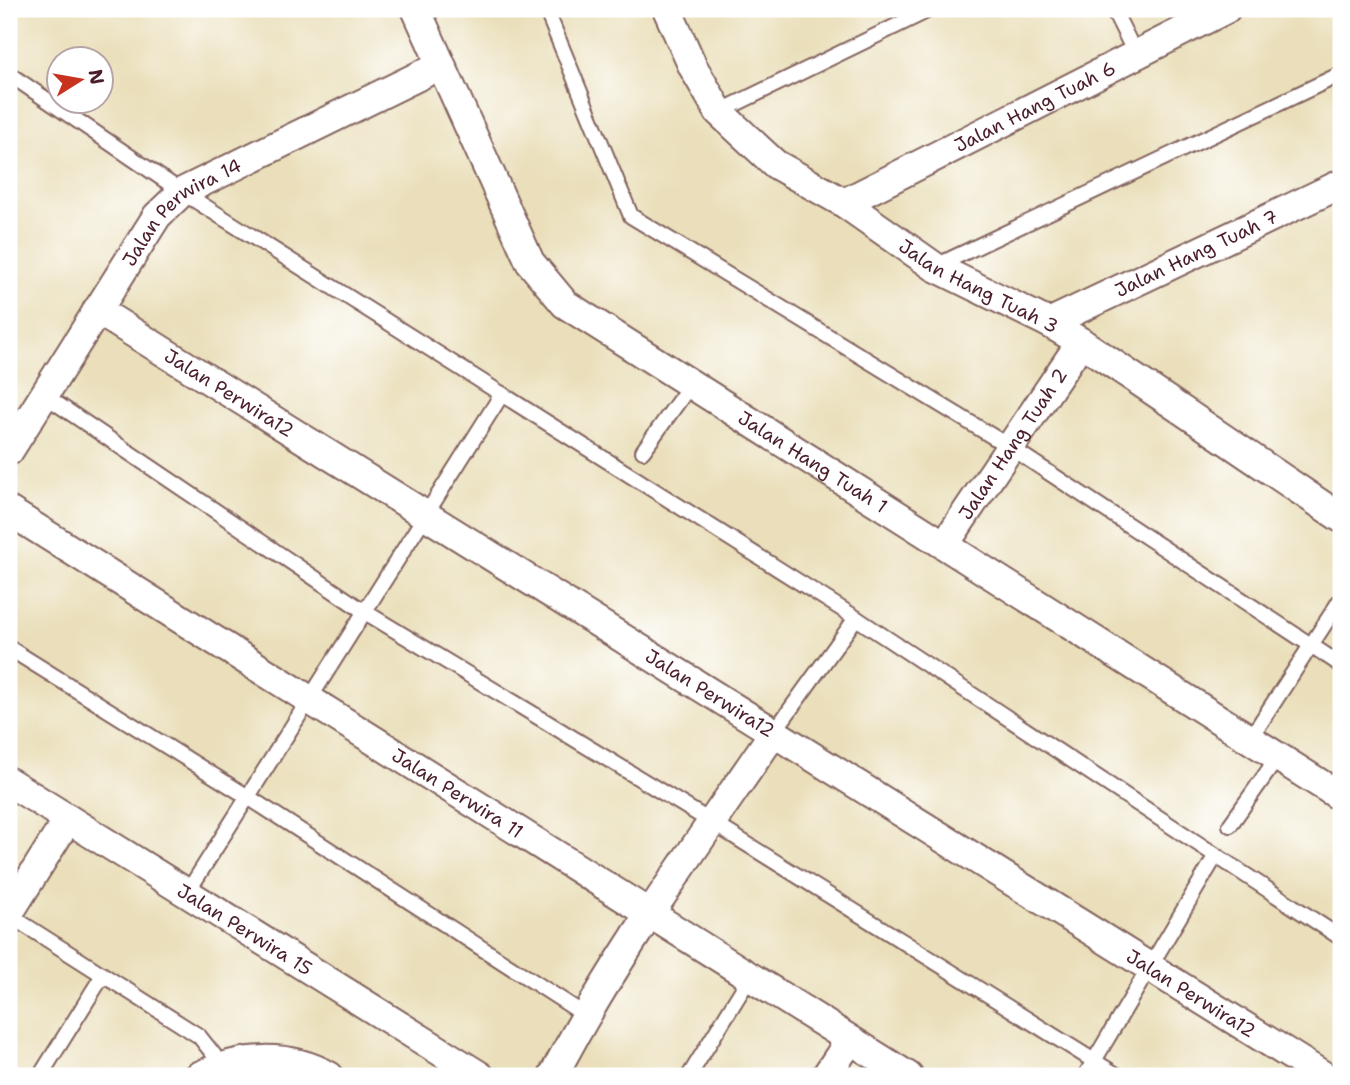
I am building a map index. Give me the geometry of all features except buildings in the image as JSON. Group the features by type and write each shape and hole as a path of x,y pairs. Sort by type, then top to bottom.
{"street":[{"name":"Jalan Hang Tuah 1","path":"415,9 530,262 565,304 1341,797"},
{"name":"Jalan Hang Tuah 3","path":"667,9 693,68 719,112 775,164 844,203 935,267 1049,323 1081,342 1341,518"},
{"name":"Jalan Hang Tuah 6","path":"844,203 1226,9"},
{"name":"Jalan Perwira 14","path":"9,451 157,216 182,192 439,66"},
{"name":"Jalan Hang Tuah 7","path":"1049,323 1341,184"},
{"name":"Jalan Perwira12","path":"97,310 1324,1076"},
{"name":"Jalan Hang Tuah 2","path":"945,544 1081,342"},
{"name":"Jalan Perwira 11","path":"9,511 908,1076"},
{"path":"552,1076 585,1015 649,913 774,732"},
{"name":"Jalan Perwira 15","path":"9,782 480,1076"},
{"path":"9,914 68,819"},
{"path":"826,1076 850,1040"},
{"path":"211,1071 247,1059 307,1063 329,1076"}],"lane":[{"path":"546,9 631,216 1010,447 1341,665"},
{"path":"719,112 930,9"},
{"path":"1113,9 1135,53"},
{"path":"9,74 182,192 856,618 1341,938"},
{"path":"935,267 1341,74"},
{"path":"643,451 691,384"},
{"path":"187,893 502,394"},
{"path":"44,395 365,612 712,823 1118,1076"},
{"path":"1250,739 1341,599"},
{"path":"774,732 856,618"},
{"path":"9,648 248,797 585,1015"},
{"path":"1230,825 1278,757"},
{"path":"1085,1076 1215,857"},
{"path":"9,914 199,1036 211,1071"},
{"path":"40,1076 103,975"},
{"path":"688,1076 750,977"}]}
